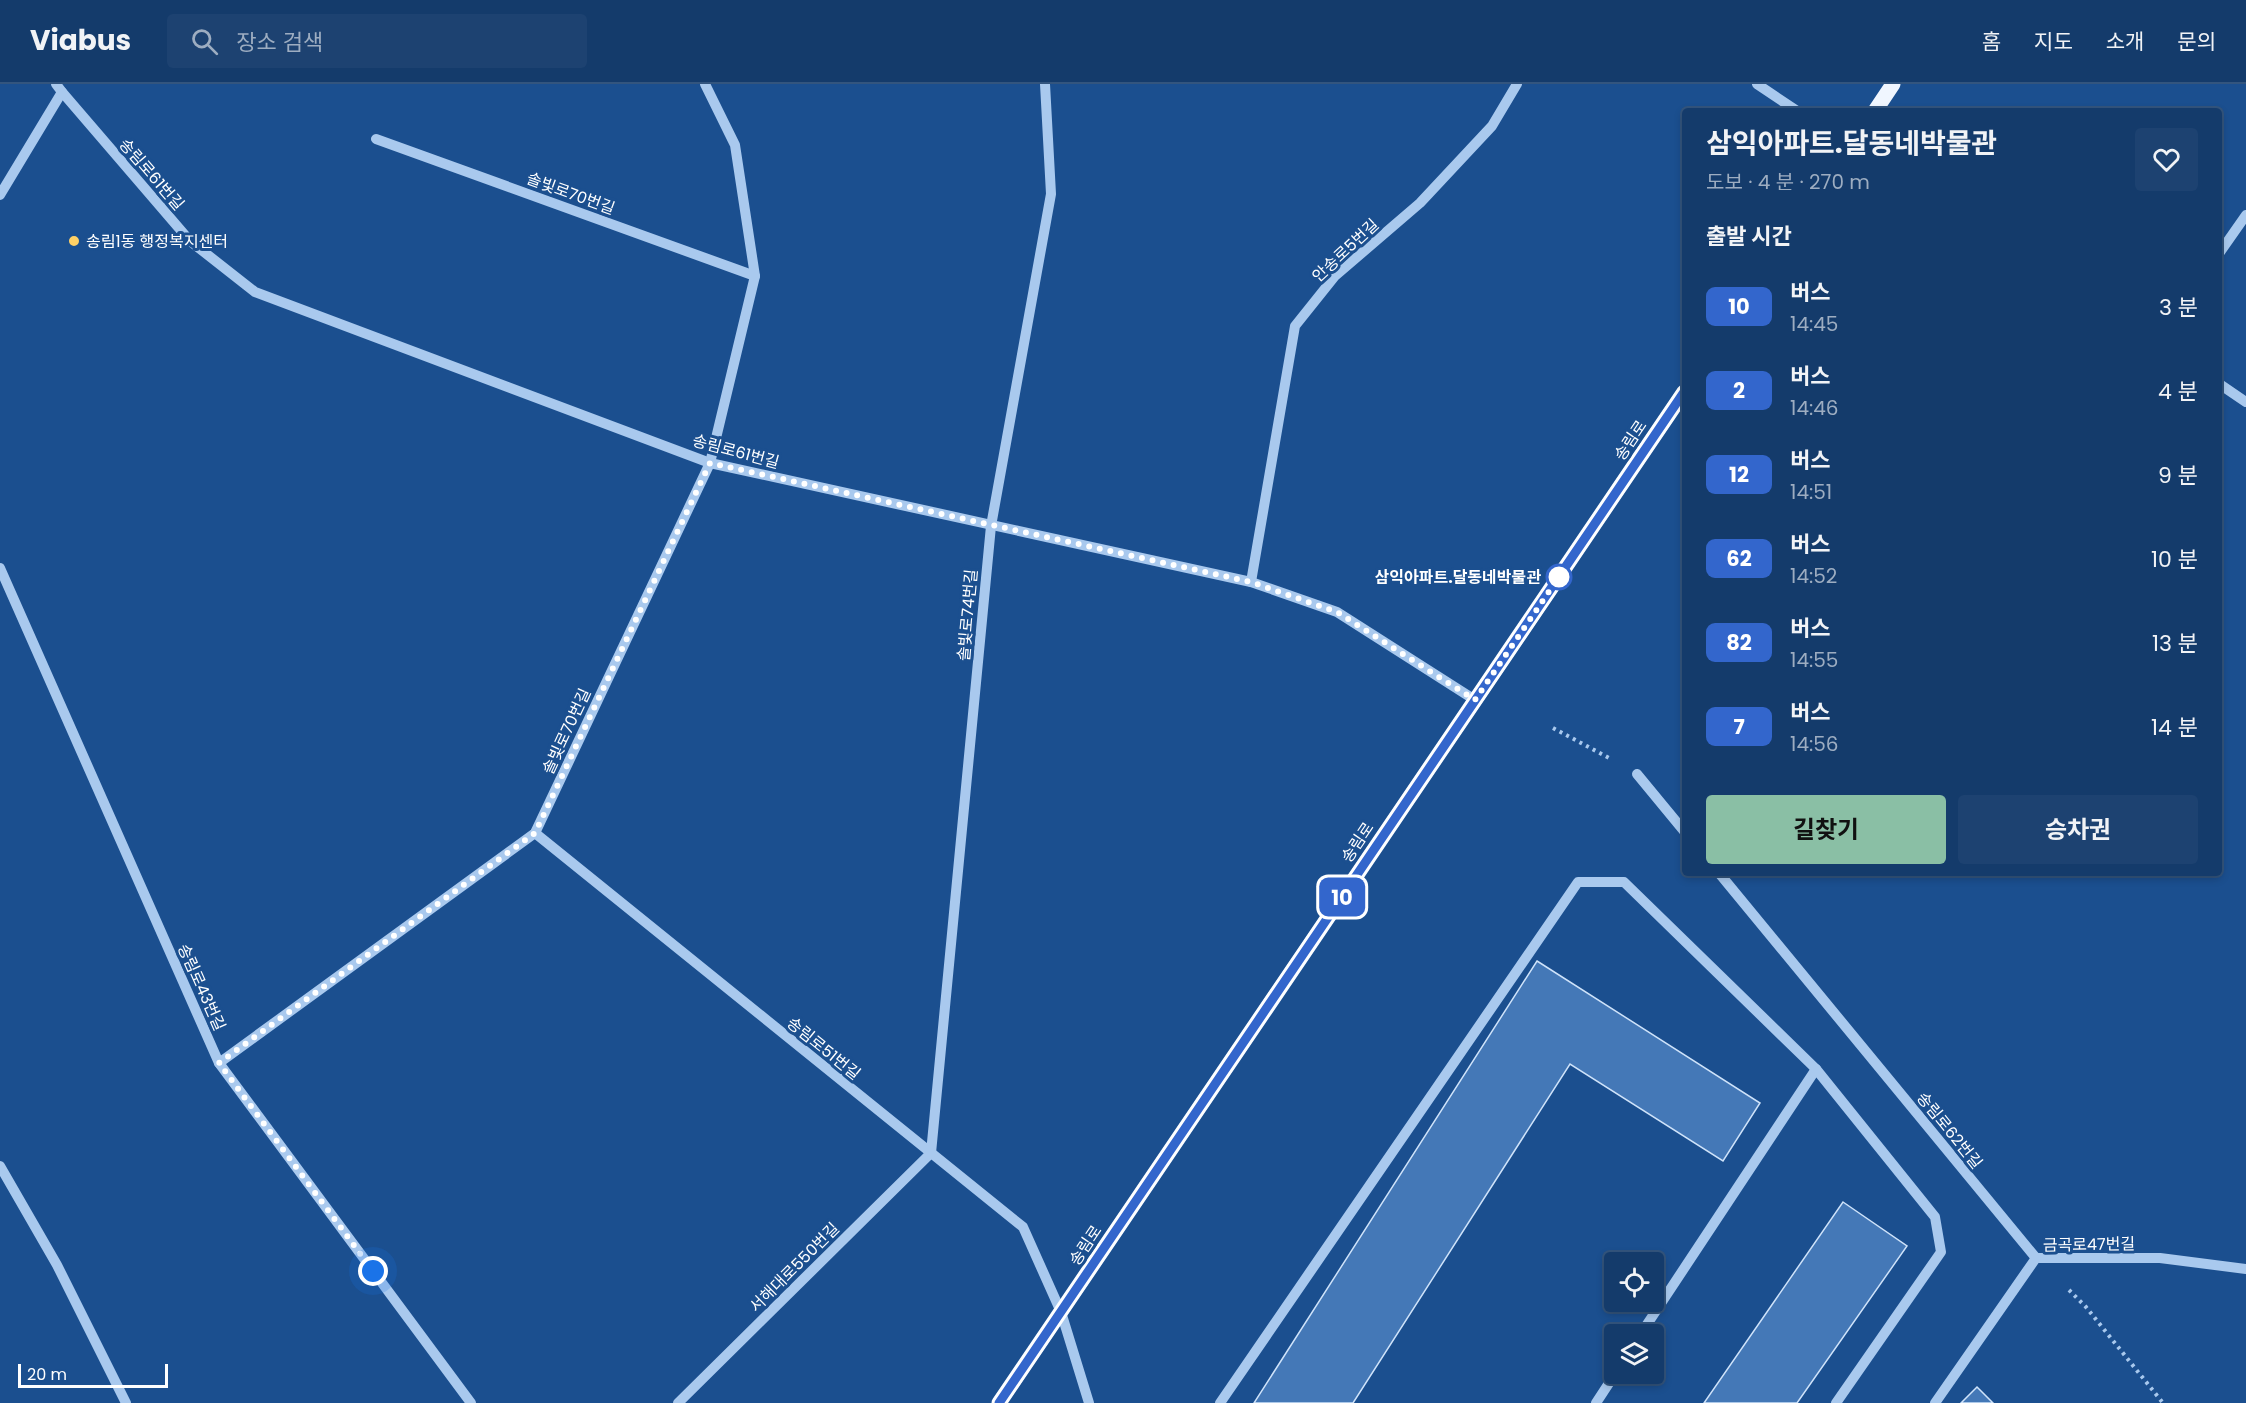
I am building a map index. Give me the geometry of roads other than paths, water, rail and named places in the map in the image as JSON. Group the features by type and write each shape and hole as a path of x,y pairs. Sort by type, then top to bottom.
{"main road":[{"path":"1877,108 1893,84"},
{"name":"송림로","path":"999,1403 1682,395"}],"street":[{"name":"솔빛로70번길","path":"219,1063 535,833 710,463 755,276 735,145 705,84"},
{"name":"솔빛로74번길","path":"931,1153 991,526 1051,194 1045,84"},
{"name":"안송로5번길","path":"1251,582 1295,326 1335,276 1420,203 1492,126 1517,84"},
{"path":"1757,84 1793,108"},
{"name":"송림로61번길","path":"59,88 189,241 255,292 710,463 1251,582 1337,612 1475,700"},
{"path":"0,195 59,88"},
{"name":"솔빛로70번길","path":"376,139 755,276"},
{"path":"2222,249 2246,214"},
{"path":"2222,386 2246,402"},
{"name":"송림로43번길","path":"0,568 219,1063 471,1403"},
{"path":"1637,774 1682,829"},
{"name":"송림로51번길","path":"535,833 1023,1227 1061,1312 1089,1403"},
{"name":"송림로62번길","path":"1721,876 2036,1258"},
{"path":"1220,1403 1578,882 1624,882 1816,1069 1935,1217 1941,1252 1836,1403"},
{"path":"1647,1324 1816,1069"},
{"name":"서해대로550번길","path":"678,1403 931,1153"},
{"path":"0,1166 57,1265 126,1403"},
{"name":"금곡로47번길","path":"1935,1403 2036,1258 2160,1258 2246,1269"},
{"path":"1596,1403 1608,1384"}],"place":[{"name":"송림1동 행정복지센터","path":"74,241"},
{"name":"삼익아파트.달동네박물관","path":"1559,577"}]}
